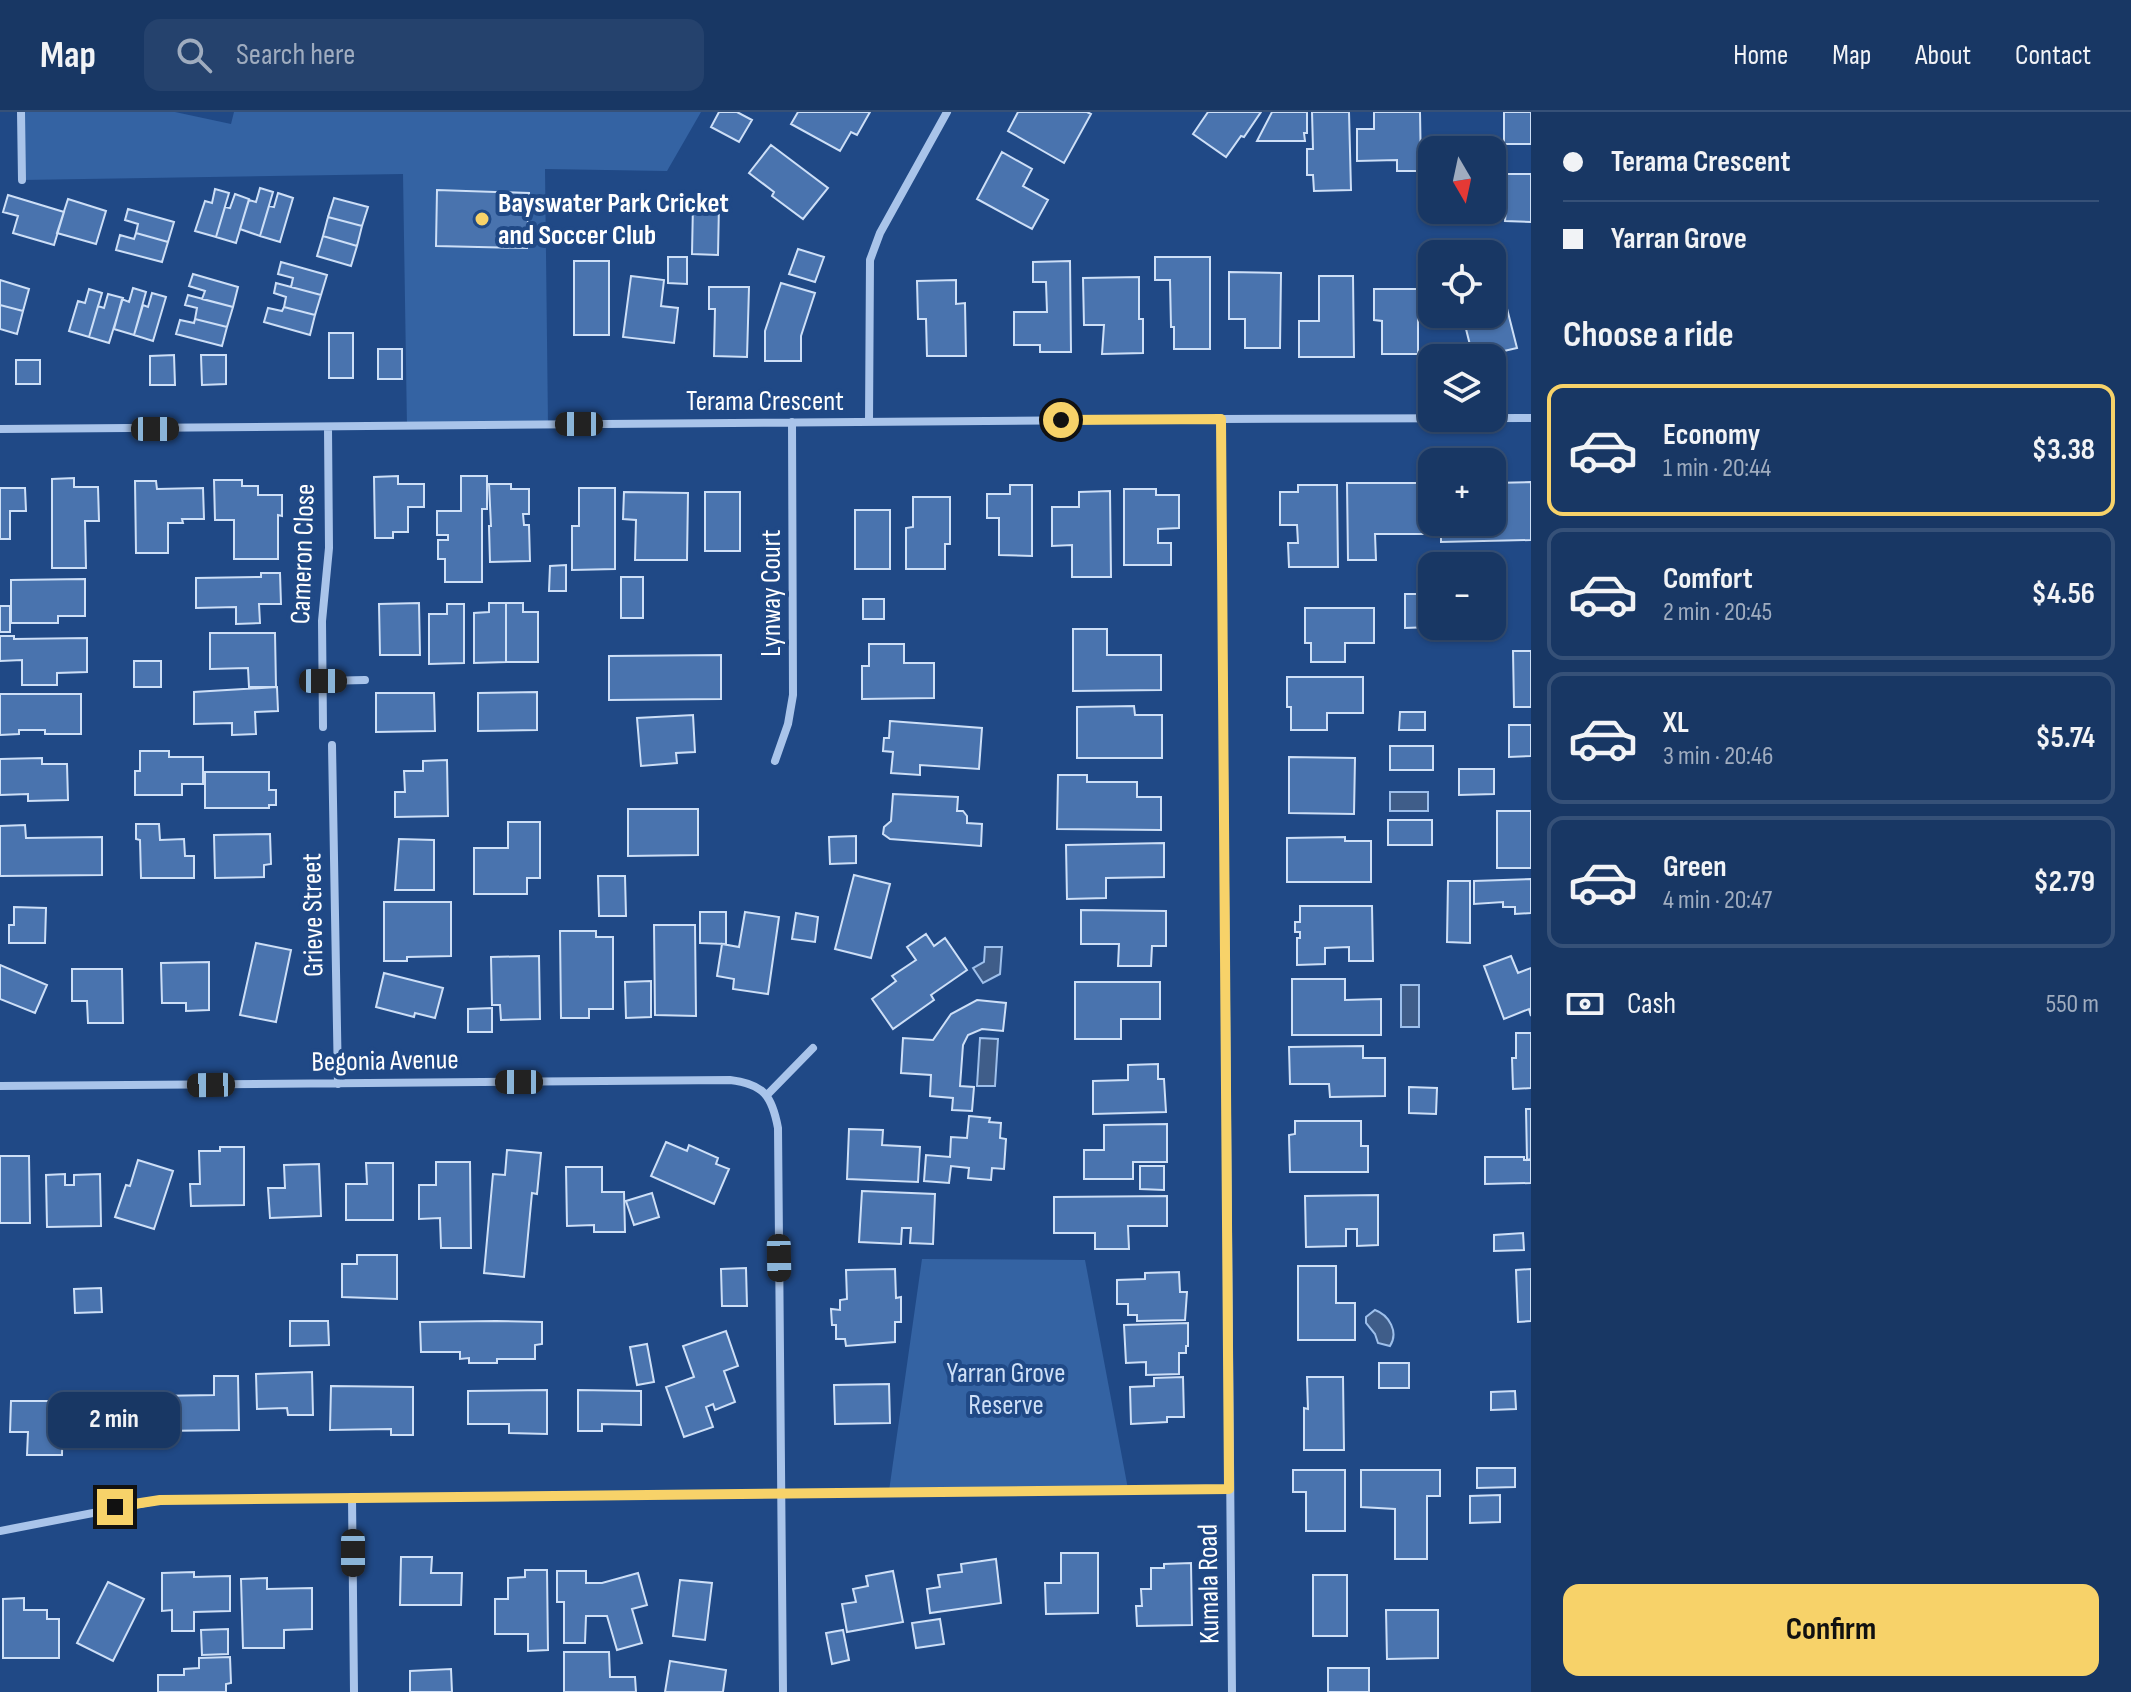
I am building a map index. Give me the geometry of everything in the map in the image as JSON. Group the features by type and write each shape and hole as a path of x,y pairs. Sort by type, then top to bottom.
{"street":[{"path":"21,112 22,180"},
{"path":"869,422 870,260 880,233 947,112"},
{"name":"Terama Crescent","path":"0,429 1531,418"},
{"name":"Kumala Road","path":"1221,419 1232,1692"},
{"name":"Lynway Court","path":"775,761 788,724 793,695 792,422"},
{"name":"Cameron Close","path":"323,727 322,621 329,548 328,428"},
{"path":"323,681 365,680"},
{"name":"Grieve Street","path":"332,745 338,1084"},
{"path":"783,1692 778,1128 767,1095 813,1048"},
{"name":"Begonia Avenue","path":"0,1086 730,1080 750,1083 767,1095"},
{"path":"0,1531 160,1500 1229,1489"},
{"path":"352,1497 354,1692"}],"green space":[{"path":"21,112 175,112 231,124 234,112 701,112 667,171 545,169 548,425 407,427 403,174 22,180"},
{"name":"Yarran Grove Reserve","path":"922,1259 1085,1260 1128,1489 889,1491"}],"shaded area":[{"path":"1390,792 1428,792 1428,811 1390,811"},
{"path":"985,947 1002,947 1000,974 983,983 973,968 984,962"},
{"path":"1401,985 1419,985 1419,1027 1401,1027"},
{"path":"980,1038 998,1039 995,1086 977,1086"},
{"path":"1375,1310 1385,1316 1391,1325 1393,1341 1390,1346 1378,1343 1366,1323 1366,1317"}],"building":[{"path":"719,112 737,112 752,120 739,142 711,127"},
{"path":"798,112 870,112 857,135 851,132 840,151 791,124"},
{"path":"1018,112 1091,114 1064,163 1008,131"},
{"path":"1208,112 1261,112 1226,157 1193,134"},
{"path":"1272,112 1307,112 1305,141 1257,141"},
{"path":"1312,112 1349,112 1351,190 1314,191 1313,175 1307,175 1307,149 1313,149"},
{"path":"1374,112 1420,112 1418,171 1397,171 1397,160 1357,161 1357,129 1374,129"},
{"path":"1504,112 1531,112 1531,144 1506,144"},
{"path":"771,145 828,188 803,219 772,196 774,192 749,173"},
{"path":"1002,152 1032,169 1023,186 1048,200 1032,229 977,199"},
{"path":"1506,174 1531,174 1531,222 1506,221"},
{"path":"260,188 273,192 260,236 240,229 249,200 256,202"},
{"path":"215,189 229,193 216,237 195,231 205,201 212,203"},
{"name":"Bayswater Park Cricket and Soccer Club","path":"437,190 529,193 527,248 436,246"},
{"path":"278,193 293,198 280,242 260,236 269,206 274,207"},
{"path":"235,194 249,199 236,243 216,237 225,207 230,208"},
{"path":"8,195 64,212 54,245 13,233 18,216 3,212"},
{"path":"334,198 368,207 362,226 328,217"},
{"path":"68,199 106,211 96,244 57,233"},
{"path":"693,203 719,204 718,255 692,254"},
{"path":"128,209 174,222 168,242 136,233 138,224 125,220"},
{"path":"328,217 362,226 357,246 323,236"},
{"path":"136,233 168,242 162,262 116,250 120,235 134,239"},
{"path":"323,236 357,246 351,266 317,256"},
{"path":"798,249 824,257 815,282 789,274"},
{"path":"668,257 687,257 687,284 668,283"},
{"path":"1155,257 1210,257 1210,349 1174,349 1170,280 1155,280"},
{"path":"574,261 609,261 609,335 574,335"},
{"path":"1070,261 1071,352 1040,352 1040,345 1014,345 1014,312 1047,312 1046,282 1033,282 1033,262"},
{"path":"281,262 327,275 321,295 291,287 293,278 278,274"},
{"path":"1229,272 1281,273 1280,348 1245,348 1245,319 1229,319"},
{"path":"193,274 238,287 233,307 202,299 205,291 189,286"},
{"path":"631,276 664,280 661,306 678,308 674,343 623,337"},
{"path":"1319,276 1353,276 1354,357 1299,357 1299,321 1319,321"},
{"path":"1139,277 1143,353 1102,354 1104,325 1084,325 1083,278"},
{"path":"0,280 29,289 23,311 0,305"},
{"path":"956,280 956,304 965,303 966,356 927,356 926,319 918,319 917,281"},
{"path":"276,283 321,295 315,315 284,307 286,297 274,293"},
{"path":"781,283 815,293 801,336 801,361 765,361 765,331"},
{"path":"709,287 749,287 747,357 714,356 715,309 709,309"},
{"path":"133,288 146,292 134,335 114,329 122,299 129,302"},
{"path":"89,289 102,293 89,337 69,331 78,301 85,303"},
{"path":"1374,289 1418,289 1418,354 1382,354 1382,321 1374,320"},
{"path":"152,293 166,297 153,341 134,335 143,305 148,307"},
{"path":"108,294 123,298 109,343 89,337 98,306 104,308"},
{"path":"188,295 233,307 227,327 195,319 197,308 185,305"},
{"path":"0,305 23,311 17,334 0,329"},
{"path":"1506,305 1517,348 1506,351 1506,344 1470,344 1466,329 1506,328"},
{"path":"284,307 315,315 310,335 264,322 268,308 282,311"},
{"path":"195,319 227,327 222,346 176,334 180,320 194,323"},
{"path":"329,333 353,333 353,378 329,378"},
{"path":"378,349 402,349 402,379 378,379"},
{"path":"174,355 175,385 150,385 150,356"},
{"path":"201,355 226,355 226,384 202,385"},
{"path":"16,360 40,360 40,384 16,384"},
{"path":"398,476 398,484 424,484 424,507 408,507 408,532 393,532 393,538 375,538 374,477"},
{"path":"461,476 487,476 487,509 482,509 482,582 445,582 445,559 438,559 438,540 448,540 448,535 437,535 437,511 461,511"},
{"path":"74,478 74,487 98,487 99,521 85,521 86,568 52,568 52,479"},
{"path":"214,480 242,480 242,486 258,486 258,495 282,495 282,516 278,515 278,559 234,559 234,520 215,520"},
{"path":"135,481 156,481 157,489 203,488 204,519 182,519 183,523 168,523 168,553 136,553"},
{"path":"1531,482 1531,540 1441,542 1441,536 1506,536 1506,483"},
{"path":"1347,483 1418,483 1418,534 1375,534 1376,560 1348,560"},
{"path":"489,484 511,484 511,489 529,489 529,514 523,514 524,525 529,525 530,561 490,562"},
{"path":"1010,485 1032,485 1032,556 999,555 999,518 987,518 987,494 1010,494"},
{"path":"1298,485 1337,485 1338,567 1289,567 1288,543 1298,543 1297,525 1280,525 1280,492 1298,492"},
{"path":"0,488 25,488 26,511 10,511 10,539 0,539"},
{"path":"579,488 615,488 615,569 572,570 572,526 579,526"},
{"path":"1124,489 1156,489 1156,495 1179,495 1179,528 1158,529 1158,543 1171,543 1171,565 1124,565"},
{"path":"1110,491 1111,577 1072,577 1072,545 1052,546 1052,507 1079,507 1079,492"},
{"path":"624,492 688,493 687,560 635,560 636,520 623,519"},
{"path":"705,492 740,492 740,551 705,551"},
{"path":"913,497 950,497 950,544 945,544 945,569 906,569 906,528 913,527"},
{"path":"855,510 890,510 890,569 855,569"},
{"path":"566,565 566,591 549,591 550,566"},
{"path":"261,573 280,573 281,604 259,604 260,623 236,624 236,607 196,608 196,578 261,577"},
{"path":"621,577 643,577 643,618 621,618"},
{"path":"85,579 85,616 58,616 58,623 11,623 11,580"},
{"path":"1405,594 1418,594 1418,628 1405,628"},
{"path":"863,599 884,599 884,619 863,619"},
{"path":"419,603 420,655 380,655 379,604"},
{"path":"489,603 506,603 506,662 474,663 474,613 489,612"},
{"path":"506,603 523,603 523,612 538,612 538,662 506,662"},
{"path":"447,604 464,604 464,663 429,664 429,614 447,614"},
{"path":"0,606 10,606 10,632 0,632"},
{"path":"1305,608 1374,608 1374,643 1345,643 1345,662 1311,662 1311,643 1305,643"},
{"path":"1073,629 1107,629 1107,655 1161,655 1161,690 1073,691"},
{"path":"210,633 275,633 276,687 249,687 248,668 210,669"},
{"path":"0,636 14,636 14,639 87,638 87,672 57,673 57,685 22,685 22,660 0,661"},
{"path":"869,644 904,644 904,663 934,663 934,698 862,699 862,666 869,666"},
{"path":"1513,651 1531,651 1531,707 1514,707"},
{"path":"721,655 721,699 609,700 609,656"},
{"path":"134,661 161,661 161,687 134,687"},
{"path":"1287,677 1363,677 1363,713 1327,713 1327,730 1291,730"},
{"path":"277,687 278,711 255,712 256,734 232,735 232,723 194,724 194,692"},
{"path":"537,692 537,730 478,731 478,693"},
{"path":"376,693 434,693 435,731 376,732"},
{"path":"0,694 81,694 81,734 19,730 19,734 0,735"},
{"path":"1134,706 1135,715 1162,715 1162,758 1077,758 1077,707"},
{"path":"1400,712 1425,712 1425,730 1399,730"},
{"path":"693,715 695,752 676,753 677,763 641,766 637,718"},
{"path":"890,721 982,728 979,769 920,765 920,775 891,773 893,752 883,751 884,738 889,738"},
{"path":"1509,725 1531,725 1531,756 1509,757"},
{"path":"1390,746 1433,746 1433,770 1390,770"},
{"path":"140,751 169,751 169,757 203,757 203,784 182,784 182,795 135,795 135,771 140,771"},
{"path":"1289,757 1355,758 1354,814 1289,813"},
{"path":"42,758 42,764 67,764 68,800 28,801 28,794 0,795 0,759"},
{"path":"447,760 448,816 395,817 395,792 405,792 404,771 423,771 423,761"},
{"path":"1459,769 1494,769 1494,794 1459,795"},
{"path":"205,772 269,772 269,790 276,790 276,805 269,805 269,808 205,808"},
{"path":"1058,775 1087,775 1087,782 1137,782 1137,797 1161,797 1161,830 1057,829"},
{"path":"893,794 958,797 957,811 963,811 967,823 982,824 981,846 890,839 883,834 884,827 891,821"},
{"path":"628,809 698,809 698,855 628,856"},
{"path":"1497,811 1531,811 1531,868 1497,868"},
{"path":"1388,820 1432,820 1432,845 1388,845"},
{"path":"508,822 540,822 540,878 527,878 527,894 474,894 474,848 508,848"},
{"path":"136,824 159,824 160,840 184,839 185,856 194,856 194,878 141,878 140,840 136,839"},
{"path":"25,825 26,838 102,837 102,875 0,876 0,826"},
{"path":"270,834 271,864 264,865 264,877 215,878 214,835"},
{"path":"856,836 856,863 830,864 829,837"},
{"path":"1345,837 1345,841 1371,841 1371,882 1287,882 1287,838"},
{"path":"399,839 434,840 434,890 395,890"},
{"path":"1164,843 1164,877 1106,878 1106,898 1067,899 1066,845"},
{"path":"854,875 890,884 871,958 835,949"},
{"path":"598,876 625,876 626,916 599,916"},
{"path":"1531,879 1531,913 1515,914 1515,907 1503,907 1503,902 1474,904 1474,881"},
{"path":"1448,881 1470,881 1470,943 1447,942"},
{"path":"384,902 451,902 451,956 384,961"},
{"path":"1300,906 1372,906 1373,961 1349,961 1349,947 1325,948 1325,964 1297,965 1297,938 1300,938 1300,932 1295,932 1295,922 1300,922"},
{"path":"14,907 46,908 45,943 9,943 9,925 14,925"},
{"path":"1081,910 1166,911 1166,946 1152,946 1151,966 1118,966 1119,944 1081,944"},
{"path":"700,912 726,912 726,944 700,943"},
{"path":"745,912 779,917 768,994 733,989 734,979 717,976 722,944 739,947"},
{"path":"796,913 818,917 815,942 792,939"},
{"path":"654,925 695,925 696,1016 655,1015"},
{"path":"560,931 596,931 596,937 613,937 613,1009 589,1009 589,1018 561,1018"},
{"path":"926,934 934,946 945,938 967,970 931,995 934,1000 893,1029 872,999 896,981 892,976 916,960 907,947"},
{"path":"256,943 291,950 276,1022 240,1015"},
{"path":"539,956 540,1019 501,1020 500,1005 492,1005 491,957"},
{"path":"1511,956 1518,973 1531,968 1531,1016 1529,1009 1504,1019 1484,966"},
{"path":"209,962 209,1010 186,1011 186,1003 162,1003 161,963"},
{"path":"0,965 47,985 35,1013 0,999"},
{"path":"72,969 122,969 123,1023 88,1023 87,1001 72,1001"},
{"path":"384,973 443,988 435,1018 415,1013 414,1017 376,1007"},
{"path":"1292,979 1345,979 1345,1000 1381,999 1381,1035 1292,1035"},
{"path":"651,981 651,1017 626,1018 625,982"},
{"path":"1075,982 1160,982 1160,1019 1121,1019 1121,1039 1075,1039"},
{"path":"977,1000 1006,1003 1003,1031 982,1029 968,1035 963,1045 960,1086 974,1087 972,1111 952,1110 953,1098 930,1096 931,1075 901,1073 903,1038 933,1040 951,1014"},
{"path":"492,1008 492,1032 468,1032 468,1009"},
{"path":"1516,1033 1531,1033 1531,1088 1513,1089 1512,1058 1516,1058"},
{"path":"1363,1046 1363,1058 1385,1058 1385,1096 1330,1097 1329,1084 1290,1084 1289,1047"},
{"path":"1158,1064 1158,1079 1164,1079 1166,1112 1093,1114 1093,1081 1128,1080 1128,1065"},
{"path":"1409,1087 1437,1088 1436,1114 1409,1113"},
{"path":"1526,1109 1531,1109 1531,1159 1527,1160"},
{"path":"969,1116 990,1118 989,1122 1001,1123 1000,1138 1006,1139 1004,1169 992,1168 991,1180 968,1178 969,1168 951,1166 949,1183 924,1181 926,1155 950,1157 951,1137 967,1138"},
{"path":"1295,1121 1361,1121 1361,1146 1368,1146 1368,1172 1290,1172 1289,1135 1295,1134"},
{"path":"1167,1124 1167,1162 1133,1162 1133,1179 1084,1179 1084,1150 1104,1150 1104,1125"},
{"path":"849,1129 883,1130 882,1145 920,1147 918,1182 847,1179"},
{"path":"666,1142 687,1151 689,1145 718,1158 716,1164 729,1169 714,1204 651,1176"},
{"path":"220,1147 244,1147 244,1205 191,1206 190,1184 200,1184 199,1151 220,1151"},
{"path":"507,1150 541,1153 537,1194 532,1193 524,1277 484,1273 493,1174 505,1175"},
{"path":"0,1156 29,1156 30,1223 0,1223"},
{"path":"1485,1157 1524,1157 1524,1160 1531,1160 1531,1183 1485,1184"},
{"path":"138,1160 173,1171 154,1229 115,1217"},
{"path":"436,1162 470,1162 471,1248 441,1248 440,1218 419,1219 419,1185 436,1185"},
{"path":"366,1163 393,1163 393,1220 346,1220 346,1184 367,1184"},
{"path":"319,1164 321,1216 270,1218 268,1188 285,1188 284,1165"},
{"path":"1140,1166 1164,1166 1164,1190 1140,1189"},
{"path":"566,1167 602,1167 602,1192 624,1192 625,1232 594,1232 594,1225 567,1226"},
{"path":"65,1174 65,1185 74,1185 74,1175 100,1174 101,1226 47,1227 46,1175"},
{"path":"862,1191 935,1194 933,1244 910,1243 911,1228 902,1228 901,1244 859,1242"},
{"path":"652,1193 659,1217 634,1225 626,1201"},
{"path":"1378,1195 1378,1245 1357,1246 1357,1229 1346,1229 1346,1246 1306,1247 1305,1196"},
{"path":"1167,1196 1167,1226 1128,1226 1129,1249 1095,1249 1095,1233 1054,1233 1054,1197"},
{"path":"1523,1233 1524,1250 1494,1251 1494,1235"},
{"path":"357,1255 397,1255 397,1299 342,1297 342,1264 357,1264"},
{"path":"1298,1266 1336,1266 1336,1303 1355,1303 1355,1340 1298,1340"},
{"path":"746,1268 747,1306 722,1306 721,1269"},
{"path":"895,1269 896,1298 901,1297 901,1322 895,1322 895,1342 846,1346 845,1339 836,1339 831,1309 840,1310 840,1300 847,1299 846,1270"},
{"path":"1531,1269 1531,1321 1518,1322 1516,1270"},
{"path":"1179,1272 1180,1292 1187,1292 1185,1320 1137,1321 1137,1315 1128,1315 1128,1304 1117,1304 1117,1280 1145,1279 1145,1273"},
{"path":"101,1288 102,1312 75,1313 74,1289"},
{"path":"290,1321 328,1321 329,1345 290,1346"},
{"path":"420,1322 542,1322 542,1344 535,1345 535,1359 469,1363 469,1358 460,1359 460,1352 421,1352"},
{"path":"1188,1323 1188,1346 1186,1353 1179,1353 1179,1374 1146,1375 1146,1362 1126,1363 1124,1325"},
{"path":"726,1331 738,1366 724,1371 735,1402 715,1410 713,1404 706,1407 713,1427 684,1437 666,1387 694,1377 683,1346"},
{"path":"647,1344 654,1382 637,1385 630,1347"},
{"path":"1379,1363 1409,1363 1409,1388 1379,1388"},
{"path":"312,1372 313,1415 288,1415 287,1408 257,1409 256,1374"},
{"path":"214,1376 238,1376 239,1430 158,1431 157,1396 214,1395"},
{"path":"1183,1377 1184,1417 1167,1417 1167,1422 1131,1424 1130,1387 1154,1386 1154,1378"},
{"path":"1307,1377 1343,1377 1344,1450 1304,1450"},
{"path":"889,1384 890,1423 835,1424 834,1385"},
{"path":"331,1386 413,1387 413,1435 391,1435 391,1429 330,1430"},
{"path":"547,1390 547,1434 509,1433 509,1424 468,1424 468,1391"},
{"path":"578,1390 641,1391 641,1425 602,1424 602,1431 578,1431"},
{"path":"1515,1391 1516,1409 1491,1410 1491,1392"},
{"path":"143,1394 143,1437 119,1437 119,1427 79,1428 79,1395"},
{"path":"11,1401 63,1401 62,1455 27,1455 28,1432 10,1432"},
{"path":"1477,1468 1515,1468 1515,1487 1477,1488"},
{"path":"1293,1470 1345,1470 1345,1531 1306,1531 1306,1492 1293,1492"},
{"path":"1361,1470 1440,1470 1440,1496 1427,1496 1427,1559 1395,1559 1395,1509 1361,1507"},
{"path":"1500,1495 1500,1522 1470,1523 1470,1496"},
{"path":"1061,1553 1098,1553 1098,1613 1046,1614 1045,1583 1061,1583"},
{"path":"401,1557 432,1557 431,1573 462,1573 461,1605 400,1605"},
{"path":"996,1559 1001,1603 930,1613 927,1589 940,1587 938,1575 962,1572 961,1564"},
{"path":"1191,1563 1192,1625 1137,1626 1136,1606 1142,1606 1141,1589 1151,1589 1151,1568"},
{"path":"525,1570 547,1570 548,1650 528,1651 528,1634 495,1634 495,1599 508,1599 508,1578 525,1577"},
{"path":"557,1571 586,1571 586,1583 602,1583 638,1573 647,1605 632,1609 642,1643 617,1650 607,1616 586,1616 585,1643 564,1643 564,1602 557,1602"},
{"path":"893,1571 903,1622 847,1632 842,1604 856,1602 853,1589 868,1586 866,1576"},
{"path":"194,1572 194,1577 230,1576 230,1611 194,1612 194,1631 172,1631 172,1610 162,1611 162,1573"},
{"path":"1313,1575 1347,1575 1347,1636 1313,1636"},
{"path":"267,1578 267,1589 312,1588 312,1629 284,1630 284,1648 243,1648 241,1579"},
{"path":"680,1580 712,1583 705,1640 673,1636"},
{"path":"108,1582 144,1599 113,1661 77,1643"},
{"path":"24,1598 24,1610 47,1610 47,1619 59,1619 59,1658 3,1658 3,1599"},
{"path":"1386,1610 1438,1610 1438,1658 1387,1659"},
{"path":"940,1619 944,1644 916,1648 912,1623"},
{"path":"228,1629 228,1654 202,1655 201,1630"},
{"path":"843,1630 849,1660 832,1664 826,1633"},
{"path":"564,1652 609,1652 610,1677 635,1677 636,1692 564,1692"},
{"path":"230,1657 231,1683 226,1684 226,1692 158,1692 158,1675 184,1675 184,1669 199,1668 199,1658"},
{"path":"670,1661 726,1670 723,1692 665,1692"},
{"path":"1328,1668 1369,1668 1369,1692 1328,1692"},
{"path":"451,1669 452,1692 410,1692 410,1671"}],"place":[{"name":"Bayswater Park Cricket and Soccer Club","path":"482,219"}],"route":[{"path":"115,1507 160,1500 1229,1489 1221,419 1061,420"}]}
